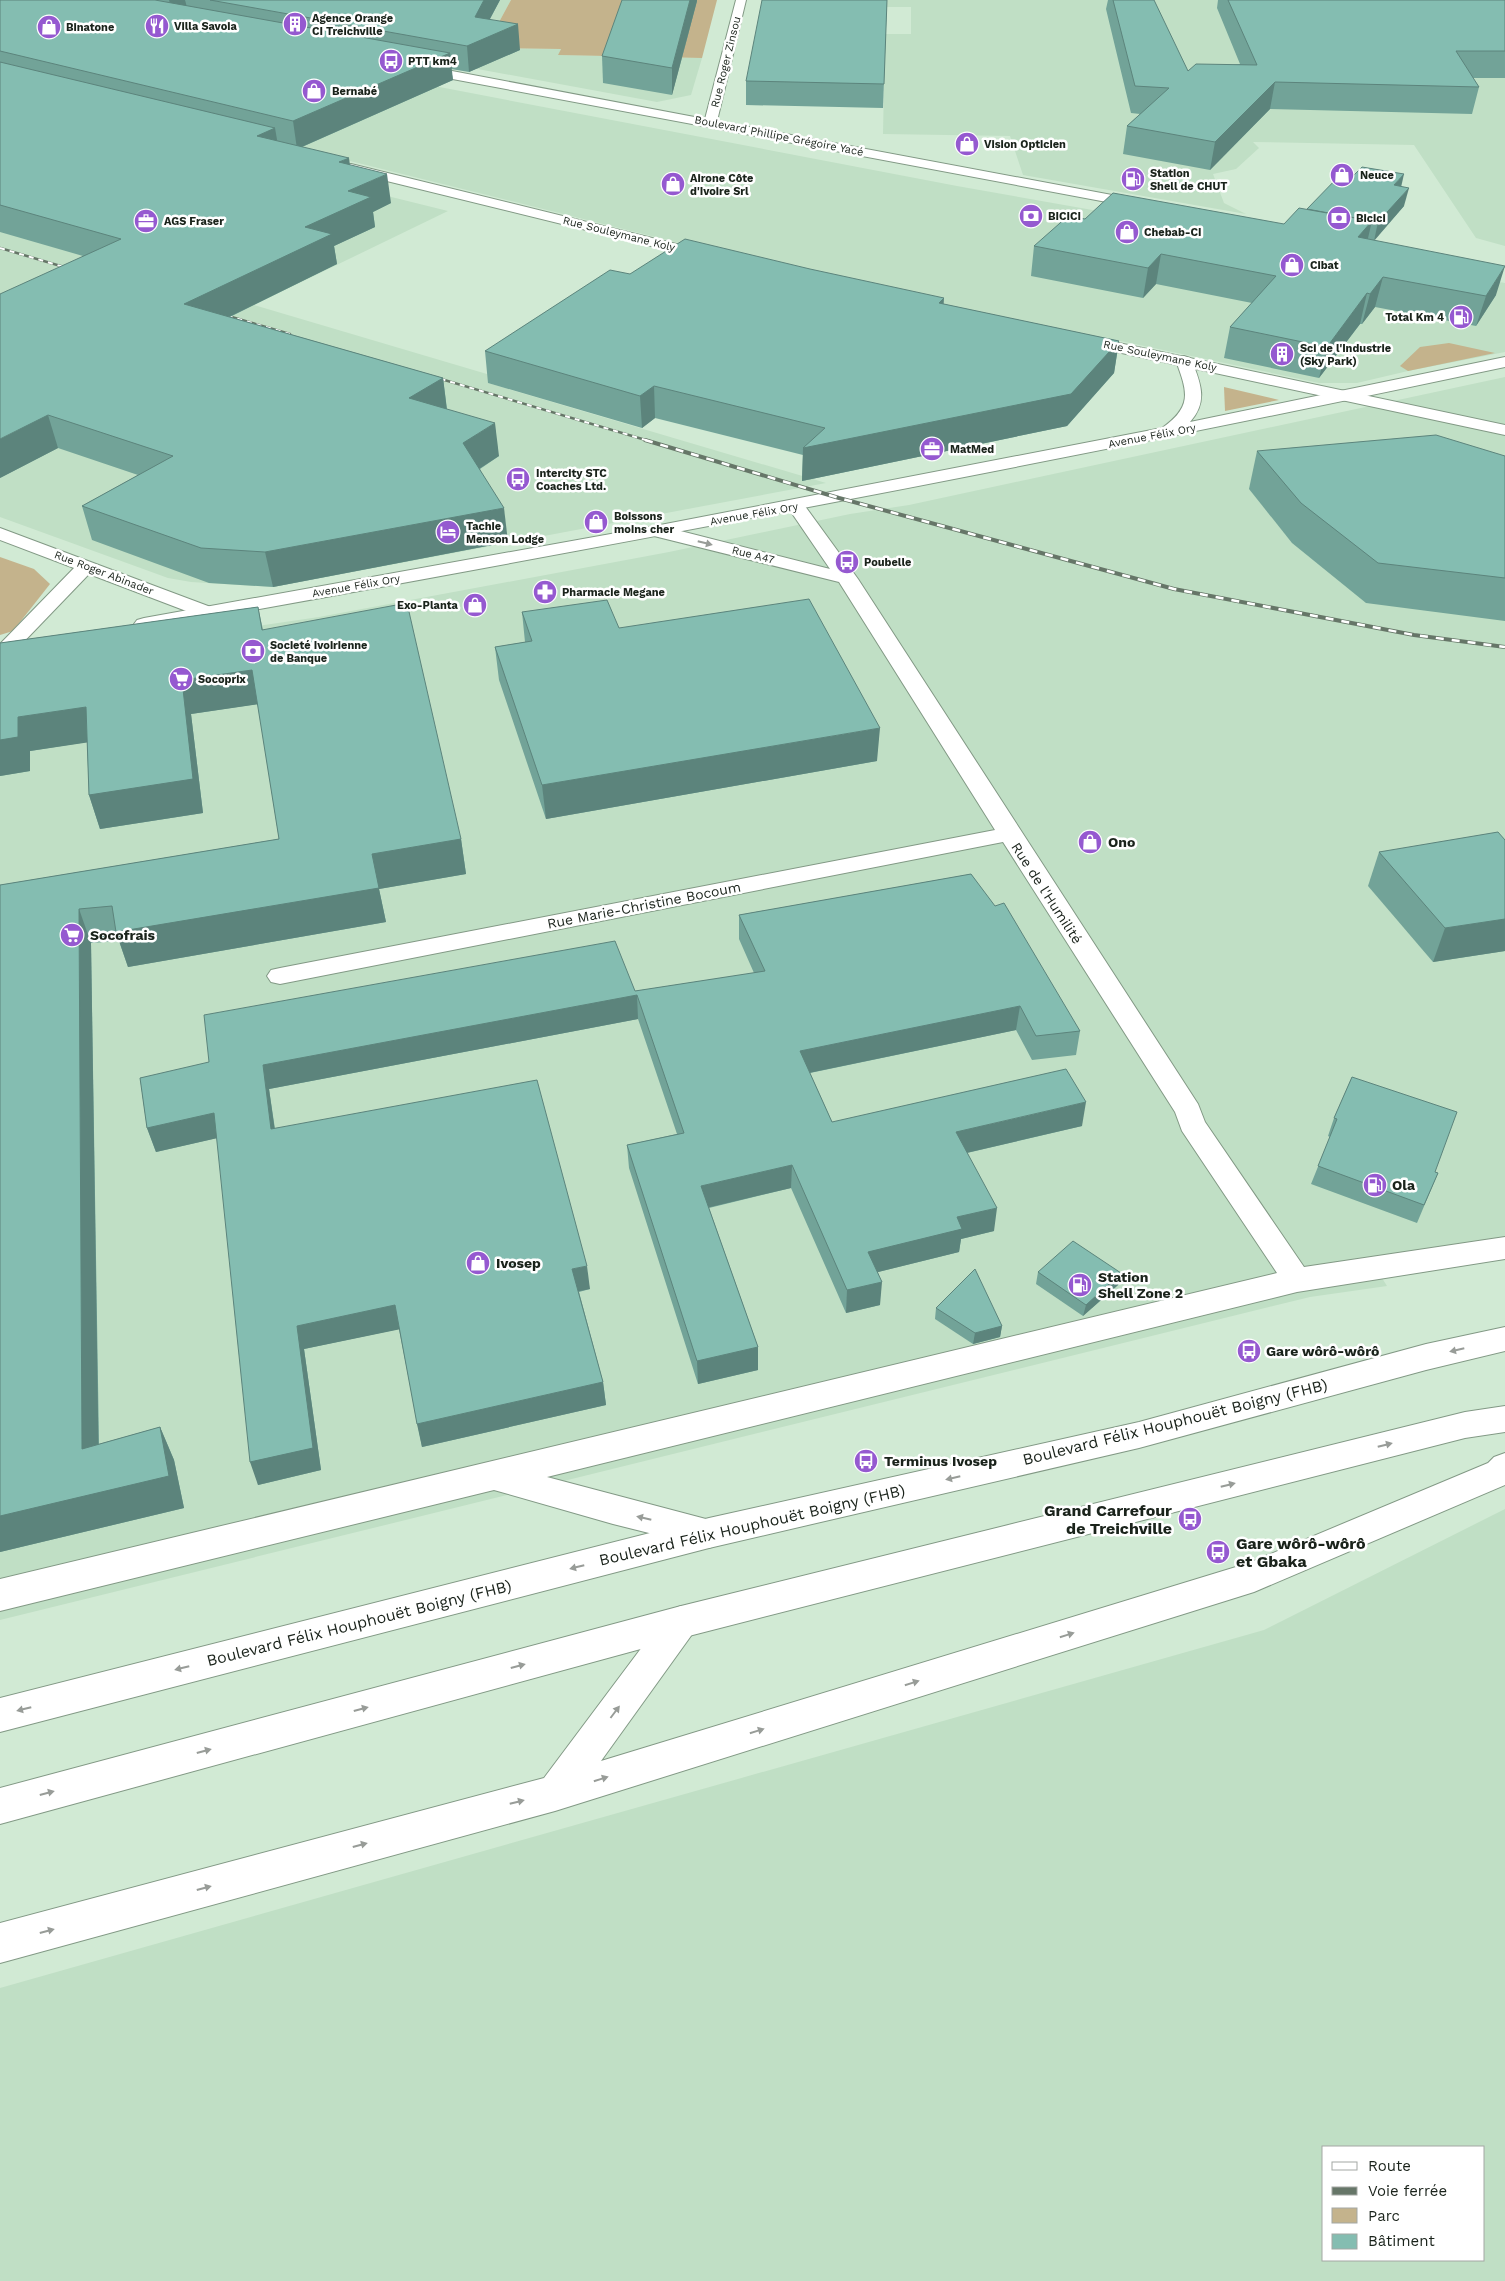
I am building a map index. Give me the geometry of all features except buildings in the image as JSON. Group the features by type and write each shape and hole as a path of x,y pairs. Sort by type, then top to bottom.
{"street":[{"name":"Rue Roger Zinsou","path":"710,123 741,0"},
{"name":"Boulevard Phillipe Grégoire Yacé","path":"400,65 1154,207"},
{"name":"Rue Souleymane Koly","path":"334,164 726,260"},
{"name":"Rue Souleymane Koly","path":"1069,337 1505,430"},
{"path":"1166,434 1185,420 1192,408 1194,397 1193,384 1184,361"},
{"name":"Avenue Félix Ory","path":"125,628 796,506 1166,434 1505,362"},
{"name":"Rue de l'Humilité","path":"796,506 848,579 1009,834 1188,1111 1192,1124 1297,1280"},
{"name":"Rue A47","path":"658,531 848,579"},
{"name":"Rue Roger Abinader","path":"0,534 208,613"},
{"path":"3,648 87,566"},
{"path":"3,648 34,643"},
{"name":"Rue Marie-Christine Bocoum","path":"280,976 1009,834"},
{"path":"0,1595 1297,1280 1505,1248"},
{"name":"Boulevard Félix Houphouët Boigny (FHB)","path":"0,1715 709,1533 1139,1435 1362,1374 1505,1339"},
{"path":"0,1806 682,1622 1465,1424 1505,1419"},
{"path":"0,1943 555,1793 1254,1577 1499,1473 1505,1467"},
{"path":"495,1476 613,1510 709,1533"},
{"path":"555,1793 682,1622"}],"shaded area":[{"path":"104,0 511,0 485,48 561,49 559,55 702,58 691,95 657,102"},
{"path":"887,0 1505,0 1505,246 1476,238 1414,145 1253,142 1259,148 1236,169 1213,174 1224,203 1246,214 1023,175 1010,136 883,134 885,34 911,34 911,7 886,7"},
{"path":"0,3 957,186 1505,283 1505,352 1357,383 1319,383 812,276 0,74"},
{"path":"0,100 448,211 254,305 497,377 488,383 826,483 273,587 191,582 168,578 0,517"},
{"path":"1505,377 1505,1244 1372,1262 1387,1286 1310,1297 0,1620 0,664 319,617 669,552 850,514 909,505"},
{"path":"1505,1509 1505,2281 0,2281 0,1988 1264,1630"}],"green space":[{"path":"511,0 717,0 702,58 558,55 561,49 485,48"},
{"path":"1449,343 1495,353 1408,371 1400,366 1420,347"},
{"path":"1224,387 1279,400 1225,411"},
{"path":"0,557 34,569 50,584 13,631 0,635"}],"railway":[{"path":"0,248 74,270"},
{"path":"218,313 290,334"},
{"path":"431,376 649,441"},
{"path":"645,440 839,498 1174,589 1414,635 1505,647"}],"place":[{"name":"Agence Orange CI Treichville","path":"295,24"},
{"name":"Villa Savoia","path":"157,26"},
{"name":"Binatone","path":"49,27"},
{"name":"PTT km4","path":"391,61"},
{"name":"Bernabé","path":"314,91"},
{"name":"Vision Opticien","path":"967,144"},
{"name":"Neuce","path":"1342,175"},
{"name":"Station Shell de CHUT","path":"1133,179"},
{"name":"Airone Côte d'Ivoire Srl","path":"673,184"},
{"name":"BICICI","path":"1031,216"},
{"name":"Bicici","path":"1339,218"},
{"name":"AGS Fraser","path":"146,221"},
{"name":"Chebab-CI","path":"1127,232"},
{"name":"Cibat","path":"1292,265"},
{"name":"Total Km 4","path":"1461,317"},
{"name":"Sci de l'Industrie (Sky Park)","path":"1282,354"},
{"name":"MatMed","path":"932,449"},
{"name":"Intercity STC Coaches Ltd.","path":"518,479"},
{"name":"Boissons moins cher","path":"596,522"},
{"name":"Tachie Menson Lodge","path":"448,532"},
{"name":"Poubelle","path":"847,562"},
{"name":"Pharmacie Megane","path":"545,592"},
{"name":"Exo-Planta","path":"475,605"},
{"name":"Societé Ivoirienne de Banque","path":"253,651"},
{"name":"Socoprix","path":"181,679"},
{"name":"Ono","path":"1090,842"},
{"name":"Socofrais","path":"72,935"},
{"name":"Ola","path":"1375,1185"},
{"name":"Ivosep","path":"478,1263"},
{"name":"Station Shell Zone 2","path":"1080,1285"},
{"name":"Gare wôrô-wôrô","path":"1249,1351"},
{"name":"Terminus Ivosep","path":"866,1461"},
{"name":"Grand Carrefour de Treichville","path":"1190,1519"},
{"name":"Gare wôrô-wôrô et Gbaka","path":"1218,1552"}]}
